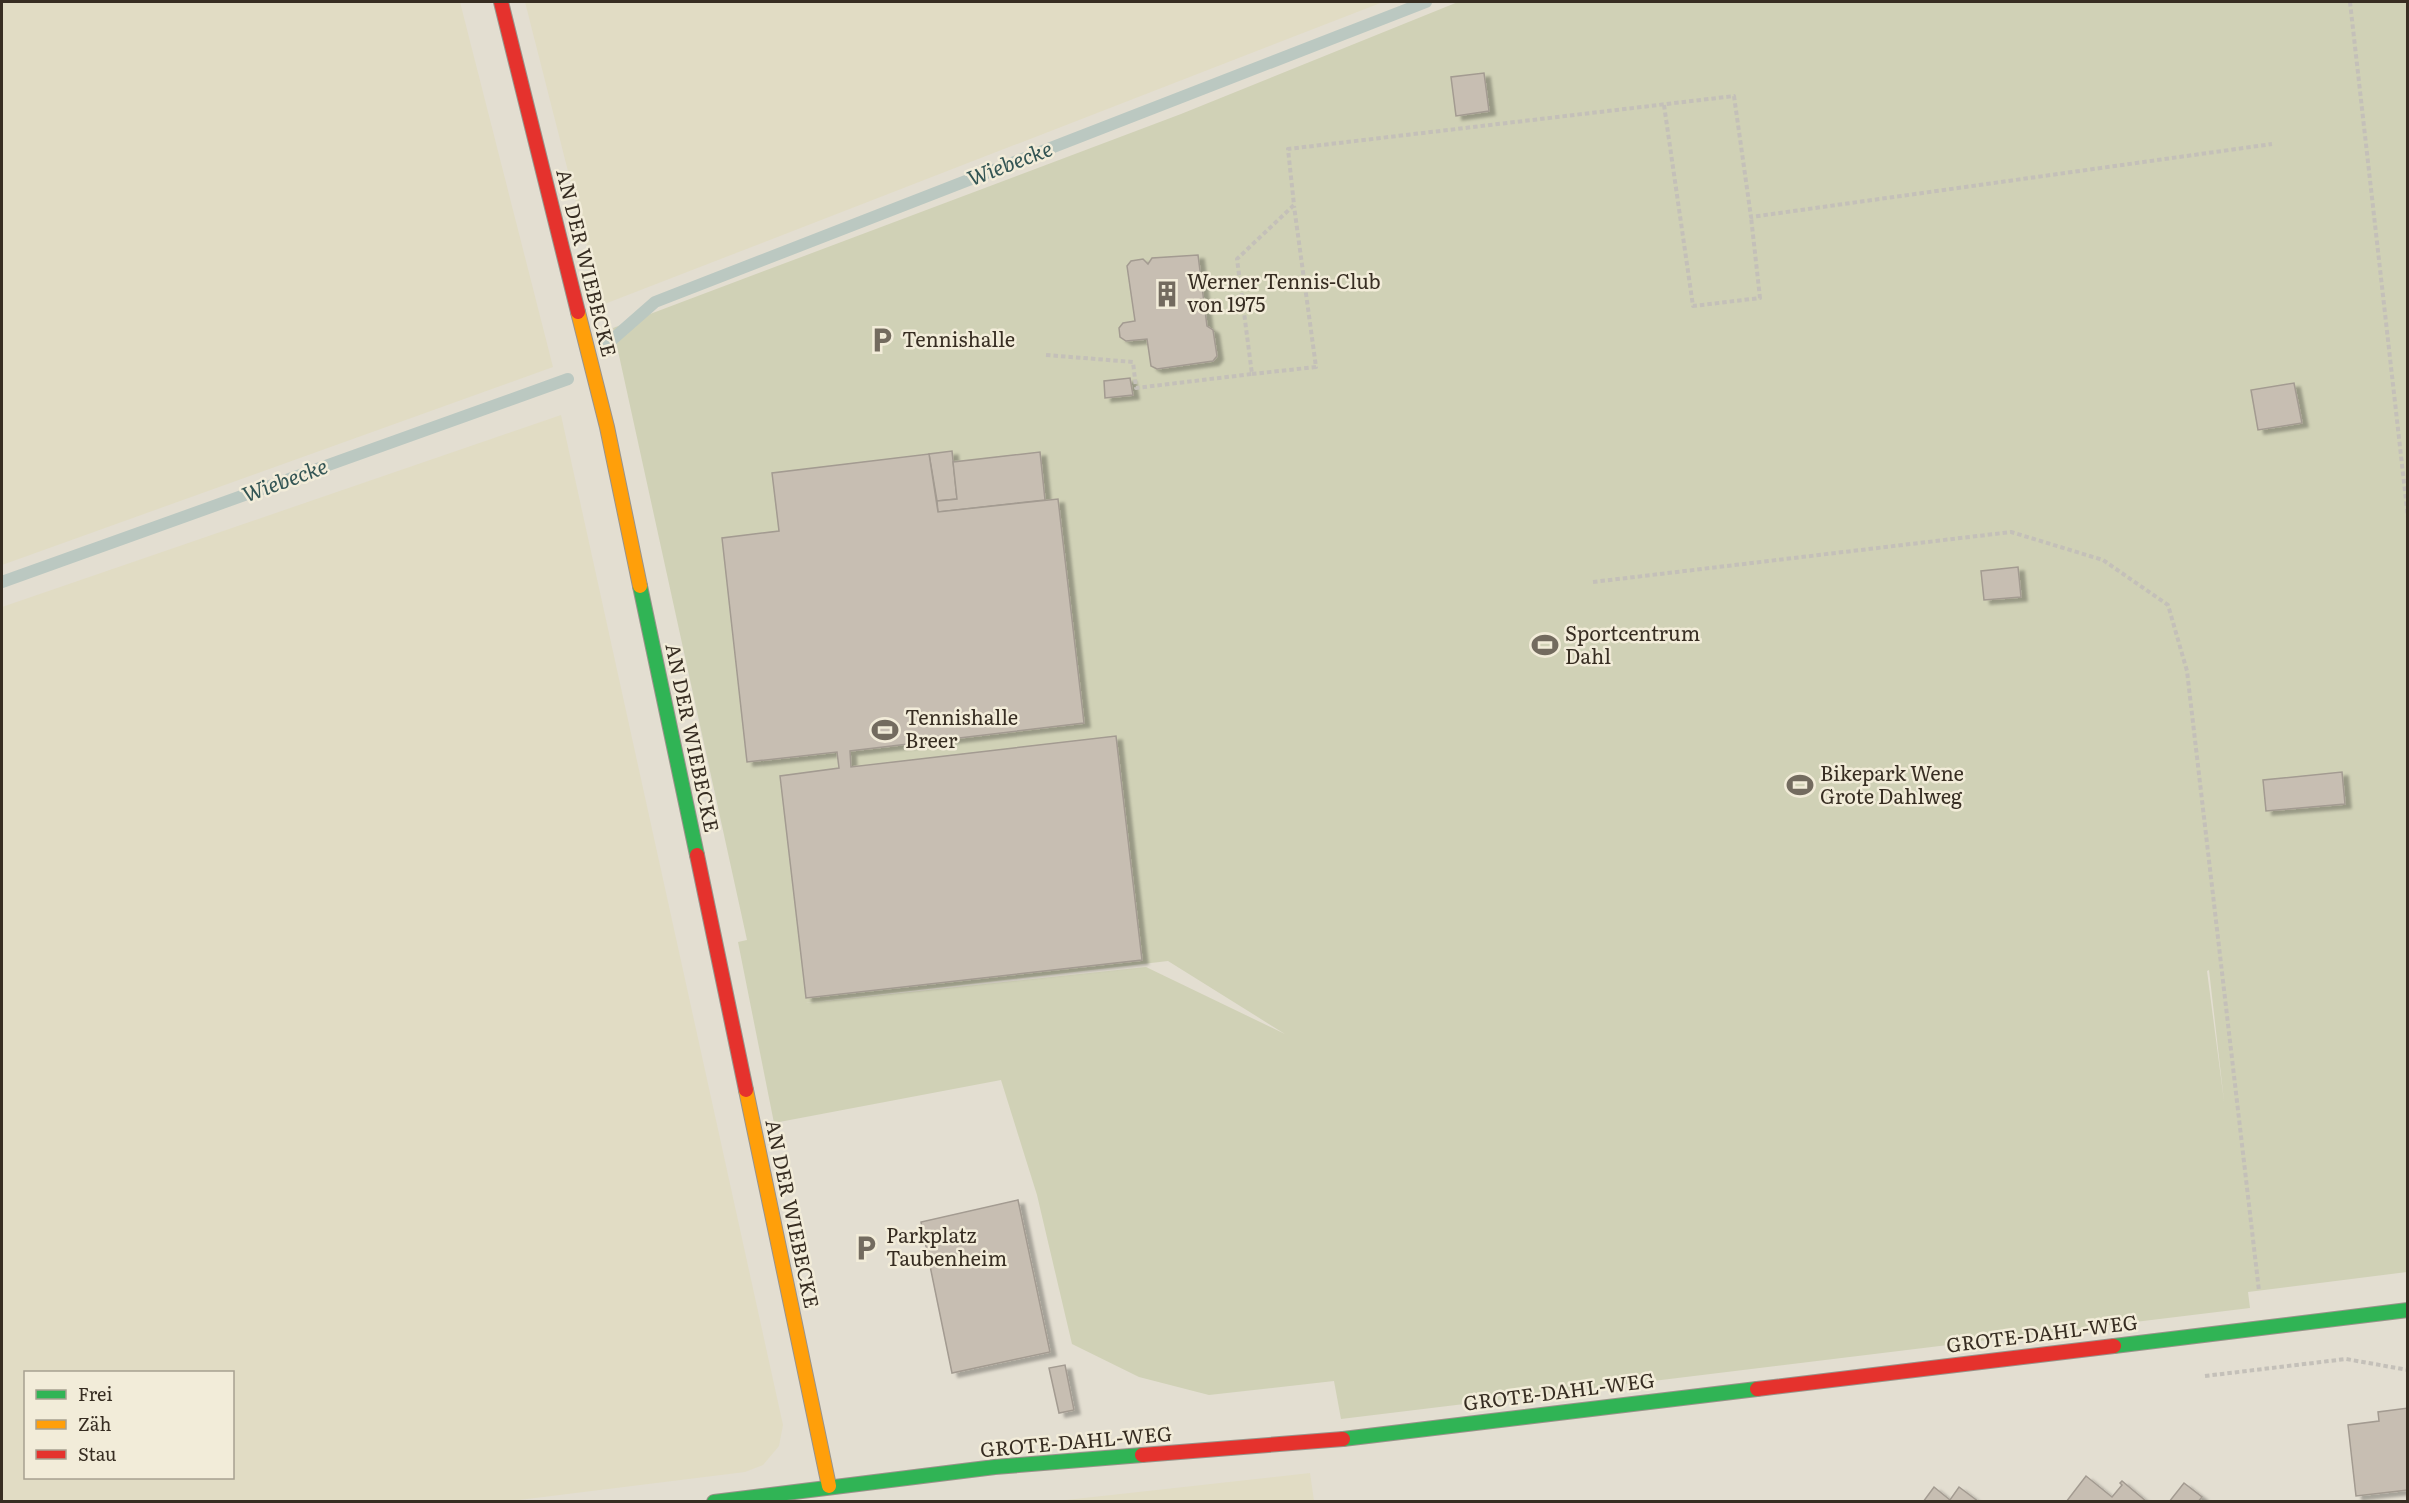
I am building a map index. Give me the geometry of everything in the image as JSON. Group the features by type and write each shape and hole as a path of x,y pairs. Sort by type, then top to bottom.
{"street":[{"name":"AN DER WIEBECKE","path":"501,2 607,427 829,1486"},
{"name":"GROTE-DAHL-WEG","path":"714,1502 995,1467 1331,1440 2408,1310"}],"path":[{"path":"2350,2 2408,518"},
{"path":"1046,355 1133,362 1136,388 1316,367 1288,149 1734,96 1760,298 1693,306 1664,105"},
{"path":"1750,217 2272,144"},
{"path":"1252,375 1237,259 1294,205"},
{"path":"1593,582 2011,532 2103,560 2168,605 2187,671 2264,1327"}],"shaded area":[{"path":"2,2 460,2 553,367 2,565"},
{"path":"525,2 1383,2 602,305"},
{"path":"561,415 783,1425 779,1446 763,1465 745,1472 511,1501 2,1501 2,607"},
{"path":"1310,1473 1314,1501 1057,1501"}],"green space":[{"name":"Sportcentrum Dahl","path":"1458,2 2407,2 2407,1272 2248,1292 2250,1308 1341,1419 1334,1381 1209,1395 1139,1377 1072,1344 1037,1195 1001,1080 774,1123 738,942 747,940 613,328 1181,114","holes":["1168,961 1285,1034 1146,967 806,1003","2209,970 2224,1101 2207,971"]}],"building":[{"path":"1484,73 1489,111 1456,116 1451,77"},
{"name":"Werner Tennis-Club von 1975","path":"1198,255 1207,326 1213,330 1217,356 1213,361 1157,369 1151,366 1147,339 1126,341 1120,337 1119,328 1123,323 1135,321 1127,266 1131,261 1143,259 1148,264 1152,258"},
{"path":"1130,378 1133,395 1105,398 1104,381"},
{"path":"2294,383 2302,423 2258,430 2251,390"},
{"path":"952,451 957,499 937,501 929,454"},
{"path":"1040,452 1045,500 938,512 937,501 957,499 953,462"},
{"name":"Tennishalle Breer","path":"929,454 938,512 1058,499 1084,723 850,751 851,767 1116,736 1142,960 806,998 780,776 839,768 837,752 747,762 722,538 779,531 772,473"},
{"path":"2018,567 2021,597 1984,600 1981,571"},
{"path":"2342,772 2345,804 2266,811 2263,780"},
{"path":"1018,1200 1050,1352 952,1373 921,1222"},
{"path":"1065,1365 1074,1410 1059,1413 1049,1368"},
{"path":"2408,1408 2408,1490 2356,1496 2348,1425 2379,1421 2378,1412"},
{"path":"2086,1476 2112,1497 2122,1485 2120,1483 2122,1481 2147,1502 2066,1502"},
{"path":"2184,1483 2202,1497 2198,1502 2169,1502"},
{"path":"1934,1487 1950,1500 1959,1487 1979,1502 1923,1502"}],"waterway":[{"name":"Wiebecke","path":"606,345 655,302 1426,2"},
{"name":"Wiebecke","path":"2,582 568,379"}],"traffic: fast":[{"path":"640,586 697,855"},
{"path":"2114,1346 2408,1310"},
{"path":"1343,1439 1757,1389"},
{"path":"714,1502 995,1467 1142,1455"}],"traffic: slow":[{"path":"578,312 607,427 640,586"},
{"path":"746,1090 829,1486"}],"traffic: jam":[{"path":"501,2 578,312"},
{"path":"697,855 746,1090"},
{"path":"1757,1389 2114,1346"},
{"path":"1142,1455 1343,1439"}],"place":[{"name":"Werner Tennis-Club von 1975","path":"1167,294"},
{"name":"Tennishalle","path":"882,340"},
{"name":"Sportcentrum Dahl","path":"1545,645"},
{"name":"Tennishalle Breer","path":"885,730"},
{"name":"Bikepark Wene Grote Dahlweg","path":"1800,785"},
{"name":"Parkplatz Taubenheim","path":"866,1248"}]}
